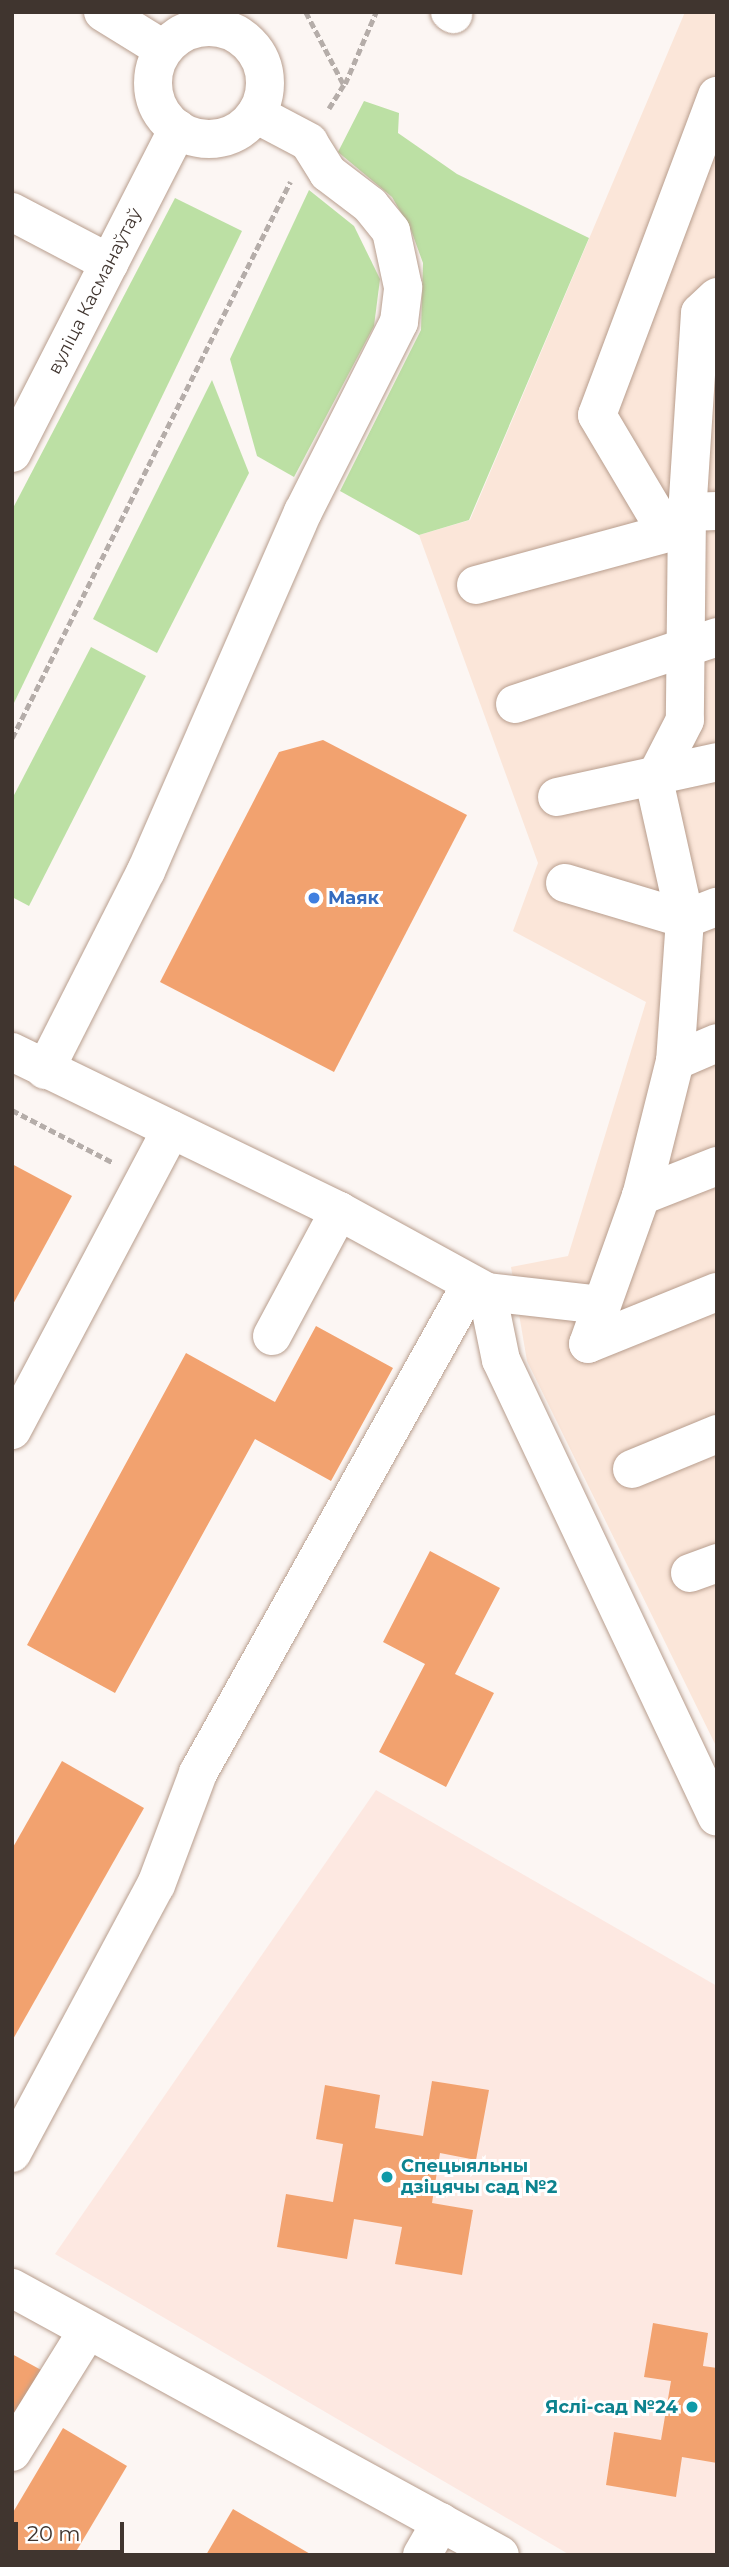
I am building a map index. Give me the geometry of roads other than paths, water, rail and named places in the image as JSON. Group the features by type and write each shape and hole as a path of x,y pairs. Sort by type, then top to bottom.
{"street":[{"path":"103,12 163,49"},
{"path":"234,22 261,62 264,89 256,114 227,136 208,139 178,129 154,94 163,49 186,32 234,22"},
{"path":"690,519 597,415 714,112"},
{"path":"45,1070 146,871 303,512 398,322 403,287 391,231 370,205 328,173 309,142 256,114"},
{"name":"вуліца Касманаўтаў","path":"12,453 178,129"},
{"path":"12,212 109,263"},
{"path":"717,297 701,313 690,519 701,641 685,720 654,780 701,913 675,1061 641,1196 588,1344 717,1292"},
{"path":"475,585 690,519"},
{"path":"515,704 701,641"},
{"path":"557,797 654,780 717,762"},
{"path":"565,883 701,913"},
{"path":"675,1061 717,1043"},
{"path":"12,1052 339,1211 479,1289 601,1305"},
{"path":"12,1430 171,1130"},
{"path":"641,1196 717,1166"},
{"path":"272,1336 339,1211"},
{"path":"479,1289 501,1360 717,1817"},
{"path":"12,2152 156,1885 198,1773 479,1289"},
{"path":"632,1469 717,1434"},
{"path":"12,2288 86,2333 500,2555"},
{"path":"14,2445 86,2333"},
{"path":"422,2555 441,2522"}],"place":[{"name":"Маяк","path":"314,898"},
{"name":"Спецыяльны дзіцячы сад №2","path":"387,2177"},
{"name":"Яслі-сад №24","path":"692,2407"}]}
